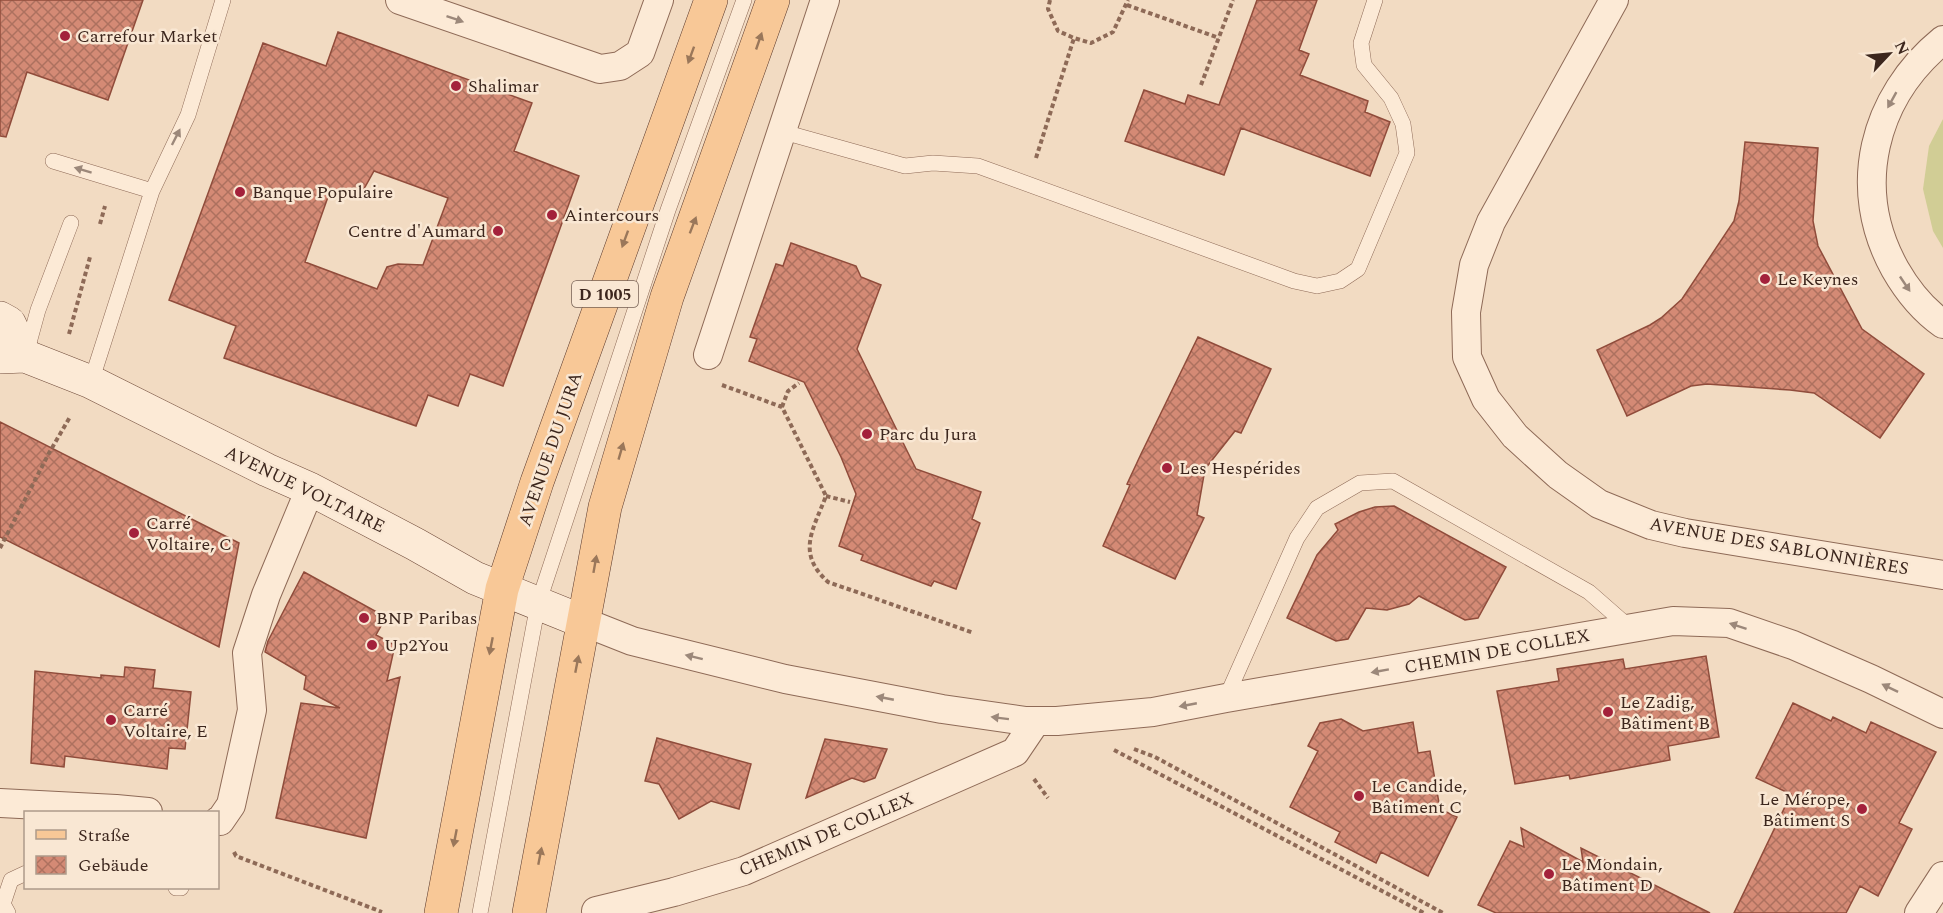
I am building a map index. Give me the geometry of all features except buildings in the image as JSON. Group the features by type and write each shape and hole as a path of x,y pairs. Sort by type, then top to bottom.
{"main road":[{"name":"AVENUE DU JURA","path":"441,913 502,589 537,482 711,0"},
{"name":"D 1005","path":"530,913 605,507 651,346 773,0"},
{"path":"0,318 9,323 13,356"},
{"name":"AVENUE VOLTAIRE","path":"13,356 58,369 91,382 267,470 310,489 475,578 584,622"}],"street":[{"path":"400,0 600,69 620,66 640,53 659,0"},
{"path":"708,356 780,131 825,0"},
{"name":"AVENUE DES SABLONNIÈRES","path":"1614,0 1491,222 1474,265 1466,312 1467,357 1486,399 1515,436 1558,475 1599,504 1651,525 1943,575"},
{"path":"1943,40 1925,54 1905,78 1889,105 1878,134 1871,174 1874,214 1886,253 1906,288 1943,324"},
{"path":"219,821 231,805 252,710 247,653 266,595 310,489"},
{"name":"CHEMIN DE COLLEX","path":"584,622 632,642 785,679 942,709 1036,721 1153,712 1673,621 1729,623 1822,658 1943,714"},
{"name":"CHEMIN DE COLLEX","path":"596,911 744,872 1015,752 1036,721"},
{"path":"0,803 130,811"},
{"path":"1919,913 1943,876"}],"lane":[{"path":"91,382 152,191 188,115 223,0"},
{"path":"480,913 538,604 668,210 744,0"},
{"path":"780,131 905,166 933,163 978,166 1294,281 1317,286 1340,281 1358,268 1407,153 1403,124 1391,98 1364,65 1361,43 1375,0"},
{"path":"53,161 152,191"},
{"path":"13,356 38,310 71,223"},
{"path":"1226,698 1296,538 1317,508 1360,483 1392,482 1589,592 1630,628"},
{"path":"8,913 3,904 10,879 24,874"}],"path":[{"path":"1050,0 1048,9 1058,31 1091,43 1113,32 1128,2 1219,38"},
{"path":"1201,85 1233,0"},
{"path":"1027,184 1074,38"},
{"path":"99,225 113,179"},
{"path":"58,369 93,247"},
{"path":"708,356 705,379 782,407 826,496 808,542 809,555 817,572 828,582 974,633"},
{"path":"782,407 788,391 800,383"},
{"path":"0,548 70,417"},
{"path":"826,496 850,502"},
{"path":"1127,746 1155,757 1443,913"},
{"path":"1107,747 1424,913"},
{"path":"219,821 236,856 382,912"}],"shaded area":[{"path":"1943,119 1943,248 1933,231 1923,189 1929,146"}],"place":[{"name":"Carrefour Market","path":"65,36"},
{"name":"Shalimar","path":"456,86"},
{"name":"Banque Populaire","path":"240,192"},
{"name":"Aintercours","path":"552,215"},
{"name":"Centre d'Aumard","path":"498,231"},
{"name":"Le Keynes","path":"1765,279"},
{"name":"Parc du Jura","path":"867,434"},
{"name":"Les Hespérides","path":"1167,468"},
{"name":"Carré Voltaire, C","path":"134,533"},
{"name":"BNP Paribas","path":"364,618"},
{"name":"Up2You","path":"372,645"},
{"name":"Le Zadig, Bâtiment B","path":"1608,712"},
{"name":"Carré Voltaire, E","path":"111,720"},
{"name":"Le Candide, Bâtiment C","path":"1359,796"},
{"name":"Le Mérope, Bâtiment S","path":"1862,809"},
{"name":"Le Mondain, Bâtiment D","path":"1549,874"}]}
